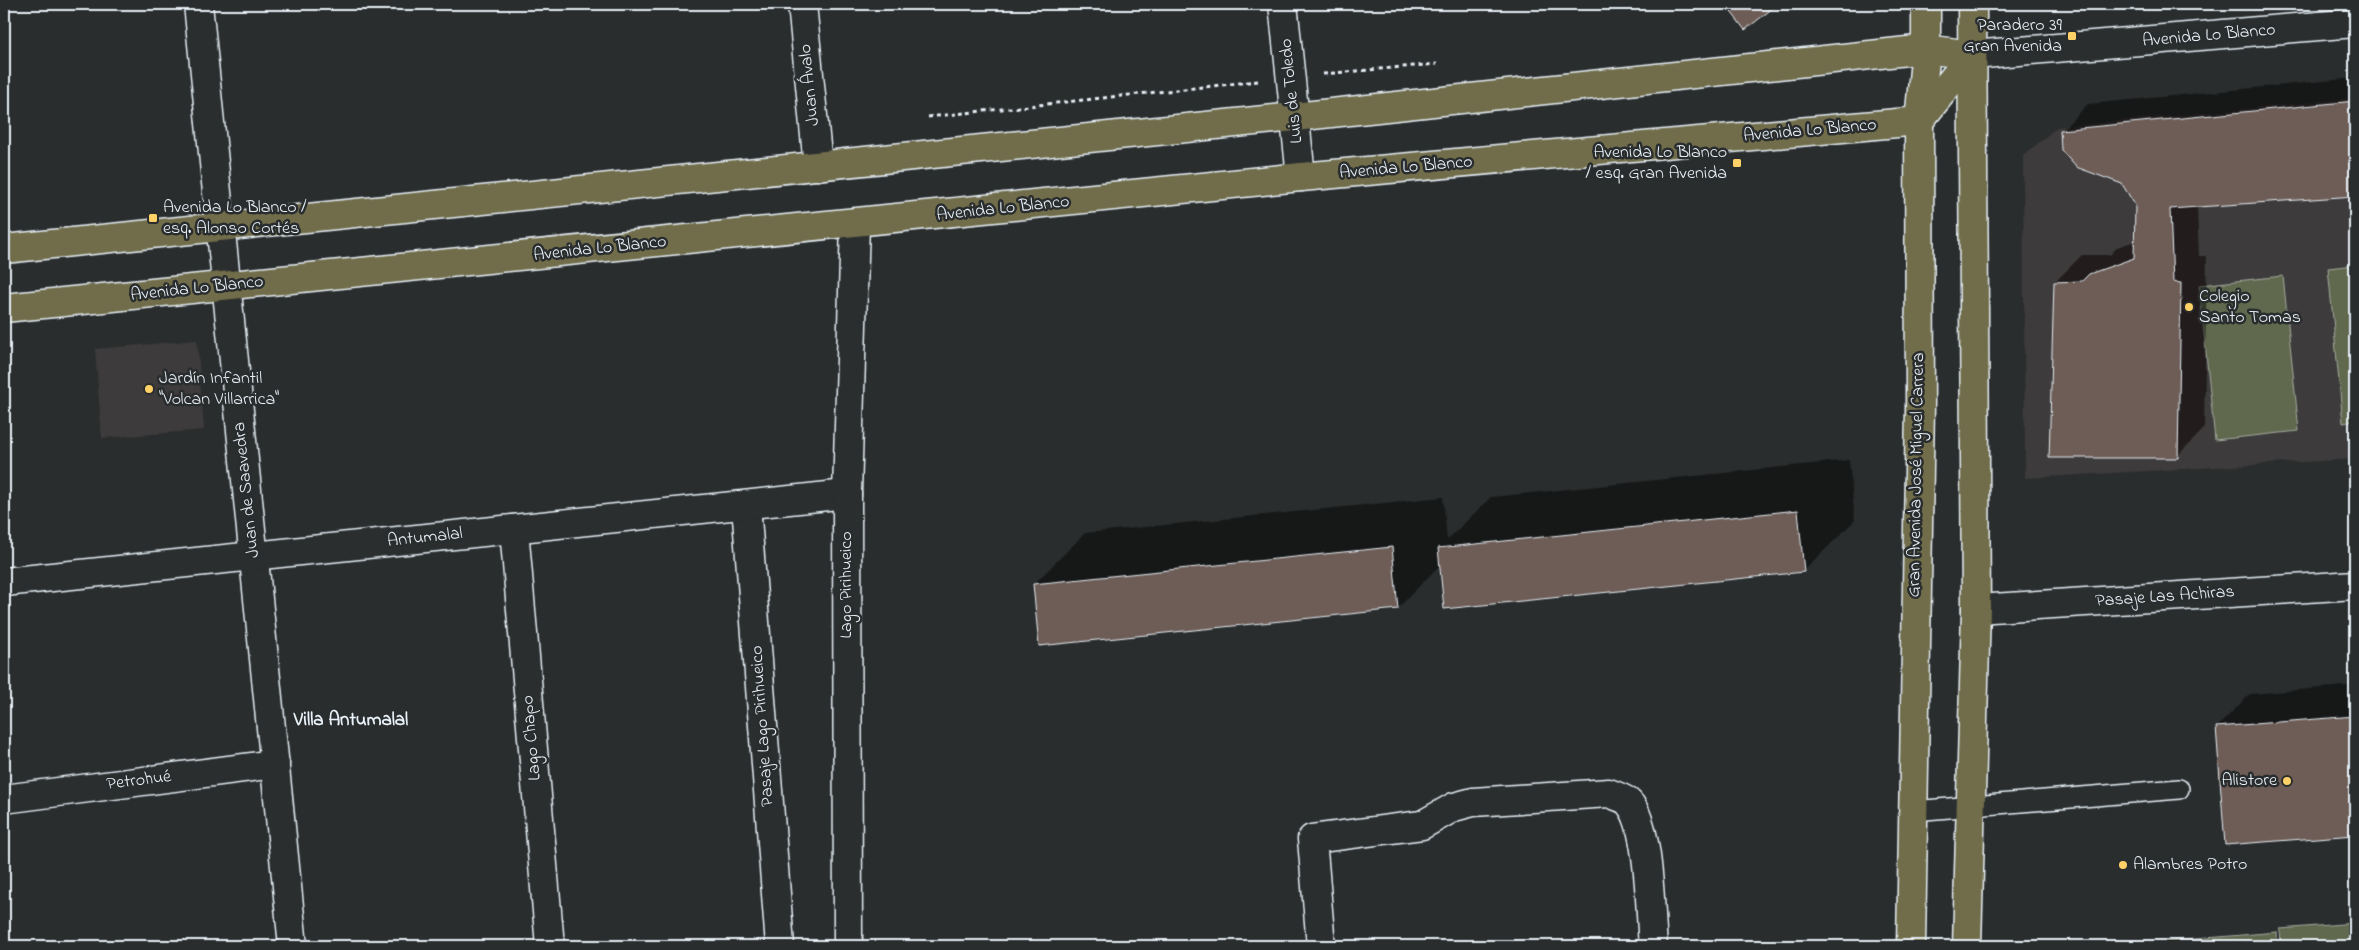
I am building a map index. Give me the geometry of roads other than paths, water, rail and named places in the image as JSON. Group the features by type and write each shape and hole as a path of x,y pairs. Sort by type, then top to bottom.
{"main road":[{"name":"Gran Avenida José Miguel Carrera","path":"1911,946 1920,407 1919,122 1926,49 1926,4"},
{"path":"1967,946 1976,609 1972,4"},
{"name":"Avenida Lo Blanco","path":"4,249 1294,117 1926,49 1972,56"},
{"path":"1919,122 1972,56"},
{"name":"Avenida Lo Blanco","path":"4,308 1301,178 1919,122"}],"street":[{"name":"Juan de Saavedra","path":"198,4 293,946"},
{"name":"Juan Ávalo","path":"802,4 818,166"},
{"name":"Luis de Toledo","path":"1283,4 1301,178"},
{"name":"Avenida Lo Blanco","path":"1972,56 2355,23"},
{"name":"Lago Pirihueico","path":"848,946 847,494 855,224"},
{"name":"Antumalal","path":"4,582 847,494"},
{"name":"Pasaje Lago Pirihueico","path":"746,505 780,946"},
{"name":"Lago Chapo","path":"514,529 550,946"},
{"name":"Pasaje Las Achiras","path":"1976,609 2355,585"},
{"name":"Petrohué","path":"4,799 275,764"},
{"path":"1321,946 1312,838 1422,825 1454,807 1473,802 1609,793 1628,801 1638,816 1644,843 1653,946"}],"lane":[{"path":"1913,811 2178,788"}],"place":[{"name":"Paradero 39 Gran Avenida","path":"2072,36"},
{"name":"Avenida Lo Blanco / esq. Gran Avenida","path":"1737,163"},
{"name":"Avenida Lo Blanco / esq. Alonso Cortés","path":"153,218"},
{"name":"Colegio Santo Tomas","path":"2189,307"},
{"name":"Jardín Infantil \"Volcan Villarrica\"","path":"149,389"},
{"name":"Alistore","path":"2287,781"},
{"name":"Alambres Potro","path":"2123,865"}],"district":[{"name":"Villa Antumalal","path":"351,720"}]}
